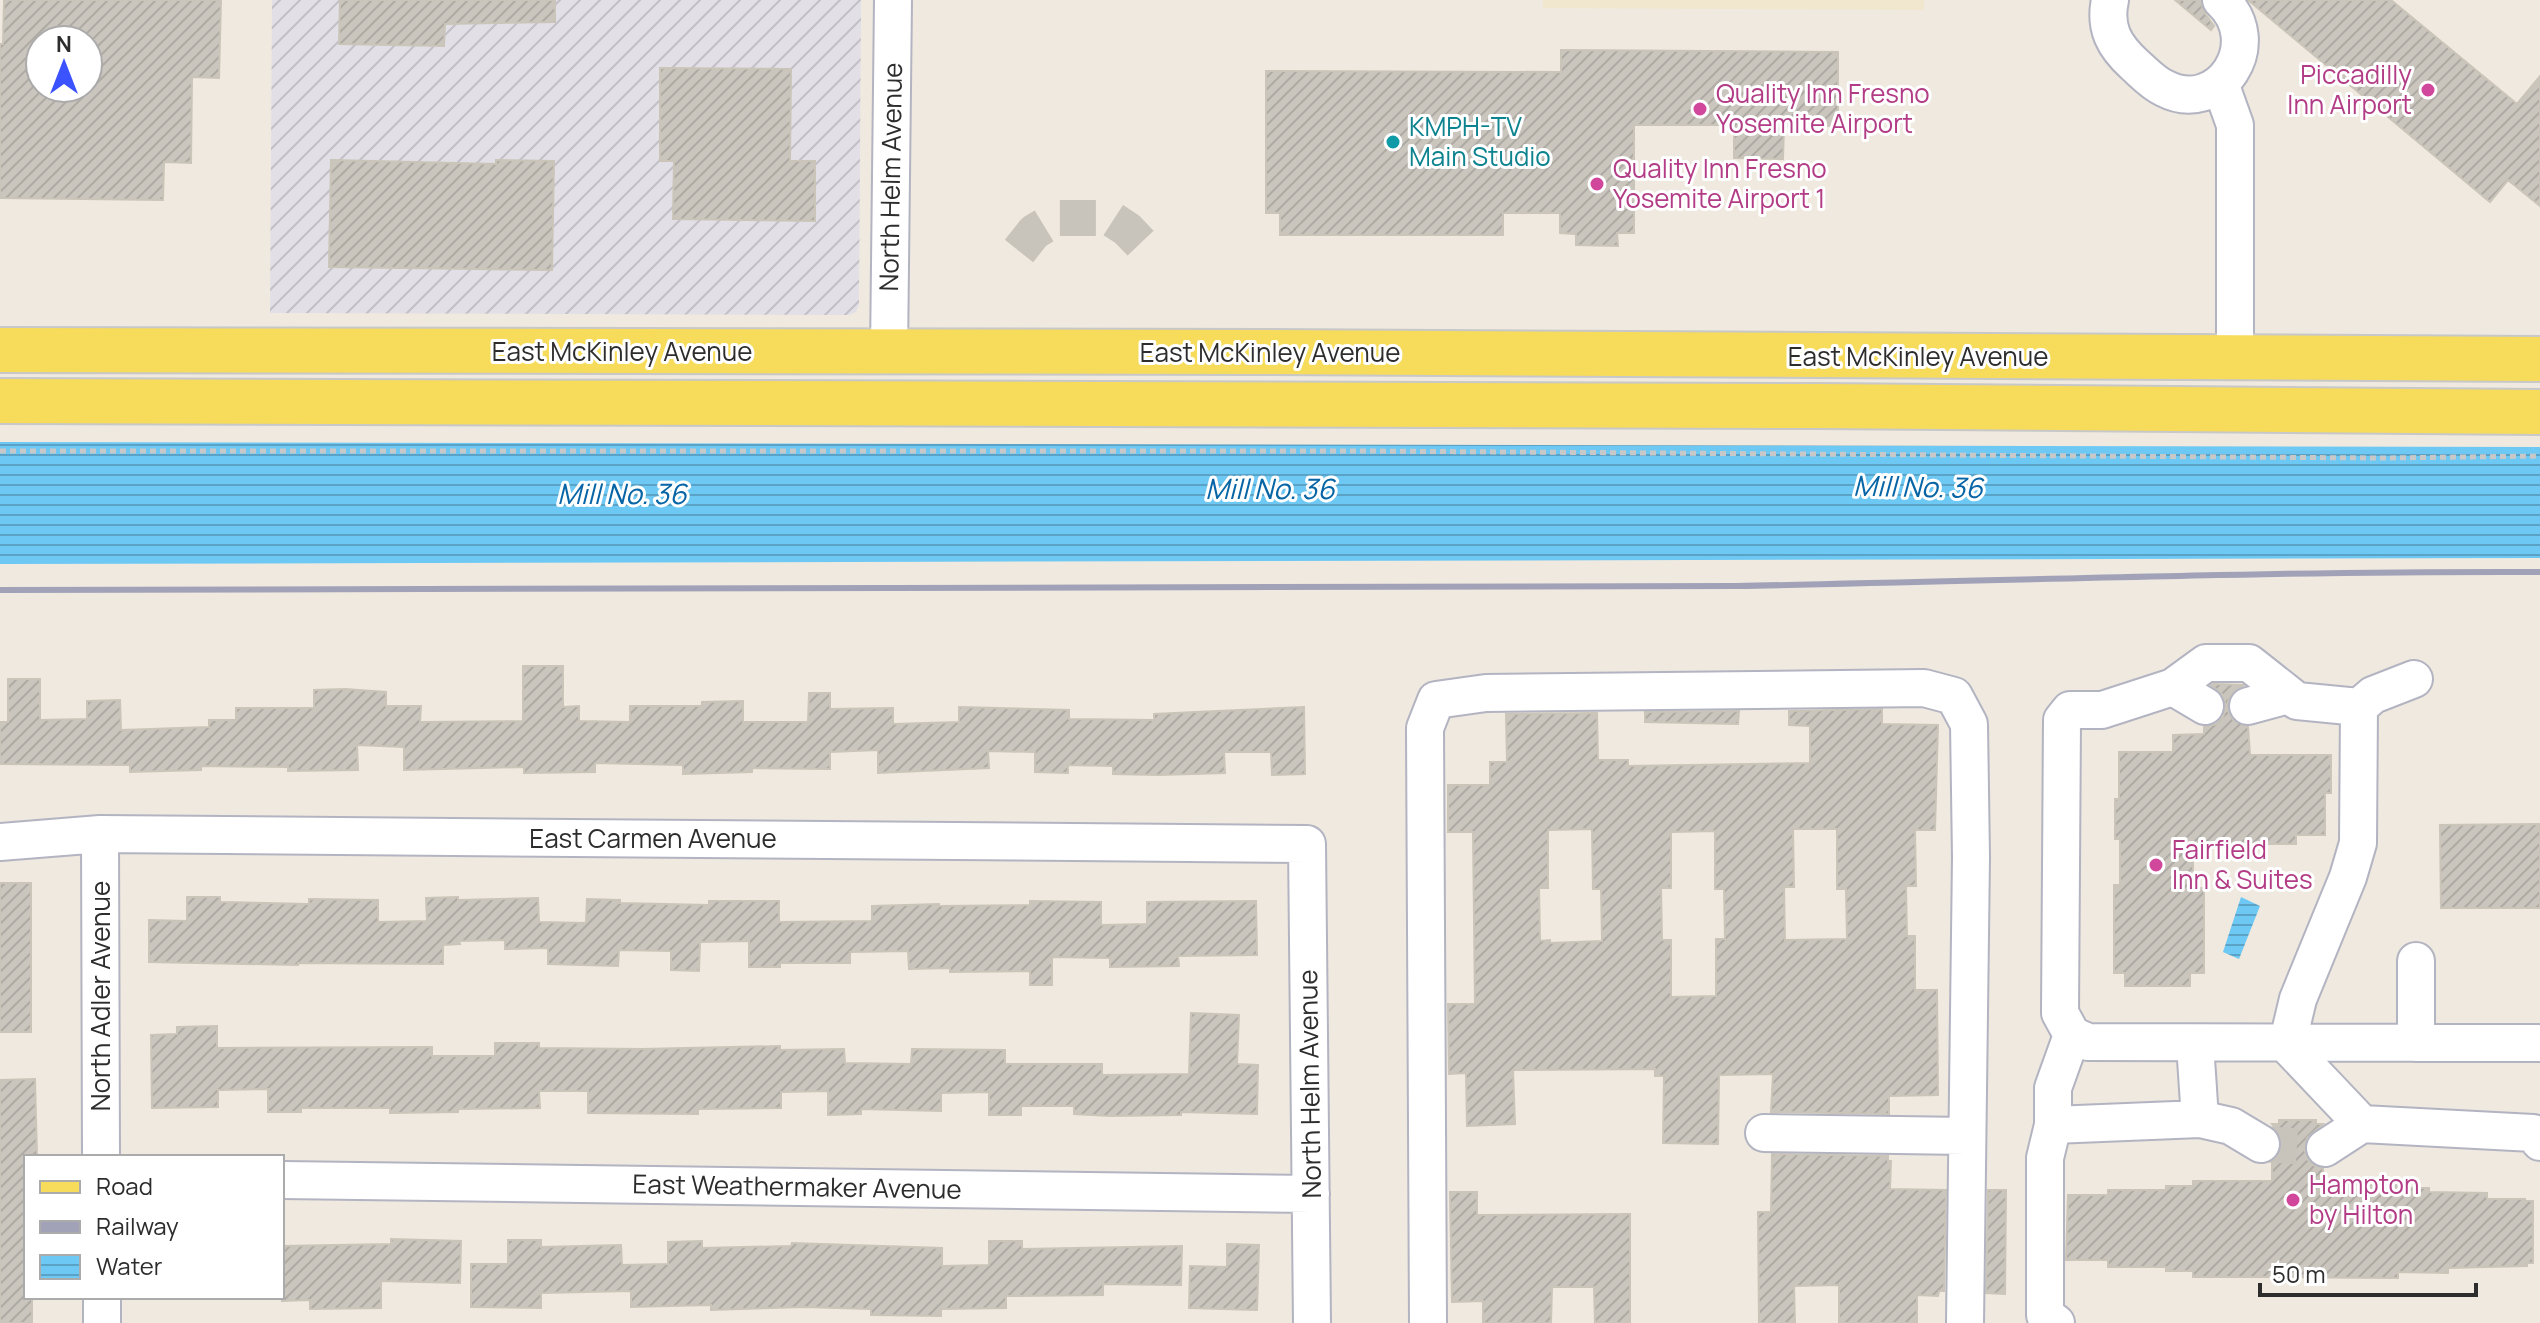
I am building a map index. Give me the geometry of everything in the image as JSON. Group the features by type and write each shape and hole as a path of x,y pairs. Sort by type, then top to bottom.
{"main road":[{"name":"East McKinley Avenue","path":"0,350 1260,352 2540,359"},
{"path":"540,402 680,380 865,378 885,365 889,353"},
{"path":"1819,406 1960,383 2183,383 2207,379 2225,368 2235,357"},
{"name":"East McKinley Avenue","path":"0,401 1819,406 2540,412"}],"street":[{"name":"North Helm Avenue","path":"889,353 893,0"},
{"path":"2110,0 2108,29 2114,43 2152,80 2180,94 2196,94 2220,83 2235,65 2240,50 2240,34 2236,18 2221,0"},
{"path":"2220,83 2235,125 2235,357"},
{"path":"2414,679 2373,695 2359,707 2297,701 2249,663 2206,663 2173,687 2102,710 2070,710 2062,720 2060,1013 2072,1035 2088,1042 2287,1045 2540,1043"},
{"path":"2173,687 2205,706"},
{"path":"1428,1323 1425,728 1436,700 1486,693 1924,688 1954,696 1969,724 1971,857 1965,1323"},
{"path":"2248,706 2288,695"},
{"path":"2287,1045 2298,999 2348,877 2358,843 2359,707"},
{"name":"East Carmen Avenue","path":"0,842 100,834 1307,844"},
{"name":"North Adler Avenue","path":"100,834 101,1155"},
{"name":"North Helm Avenue","path":"1307,844 1312,1323"},
{"path":"2416,961 2416,1043"},
{"path":"2056,1323 2045,1315 2045,1158 2053,1125 2053,1088 2072,1035"},
{"path":"2195,1044 2200,1119"},
{"path":"2287,1045 2362,1124"},
{"path":"2053,1125 2200,1119 2231,1126 2261,1144"},
{"path":"2325,1148 2362,1124 2533,1133 2540,1142"},
{"path":"1764,1133 1966,1136"},
{"name":"East Weathermaker Avenue","path":"284,1180 1311,1194"},
{"path":"102,1299 102,1323"}],"path":[{"path":"0,451 1365,451 2364,458 2540,456"}],"shaded area":[{"path":"272,0 861,0 859,305 856,312 849,315 270,313"},
{"path":"1543,0 1924,0 1924,10 1543,8"}],"water":[{"name":"Mill No. 36","path":"0,442 2540,447 2540,558 0,564"},
{"path":"2241,897 2260,906 2239,959 2223,952"}],"building":[{"path":"4,0 221,0 219,78 192,77 191,163 164,162 163,200 0,198 0,44 3,44"},
{"path":"340,0 555,0 555,22 445,24 444,46 339,44"},
{"path":"2175,0 2200,0 2214,26 2211,30"},
{"name":"Piccadilly Inn Airport","path":"2248,0 2391,0 2517,104 2540,76 2540,206 2508,180 2490,202"},
{"path":"1561,50 1838,52 1838,126 1784,126 1783,159 1734,158 1734,125 1634,125 1634,233 1617,233 1618,246 1576,245 1576,234 1560,233 1560,213 1503,213 1503,235 1280,235 1280,213 1266,213 1266,71 1561,72"},
{"path":"660,68 791,69 790,161 815,161 815,221 673,219 674,161 660,161"},
{"path":"331,160 496,164 496,160 554,161 552,270 329,267"},
{"path":"523,666 563,666 563,707 579,706 579,721 630,722 630,706 702,706 702,702 743,701 743,722 808,722 809,693 830,693 830,709 893,708 893,724 959,722 959,707 1069,710 1069,719 1154,720 1154,714 1304,707 1305,774 1272,775 1271,752 1224,752 1225,773 1159,775 1113,774 1113,766 1068,765 1068,773 1035,772 1035,752 988,751 989,768 878,773 878,750 830,752 830,769 752,768 752,772 683,774 683,765 595,763 595,772 524,773 524,767 404,770 404,747 357,745 358,770 288,771 288,767 201,766 201,770 130,772 130,765 0,764 0,722 8,722 8,679 40,679 40,720 87,719 87,701 120,700 121,730 209,727 209,720 236,720 236,708 314,708 314,690 345,689 386,692 386,706 421,706 420,722 523,721"},
{"name":"Fairfield Inn & Suites","path":"2213,684 2244,685 2233,692 2228,701 2228,711 2234,721 2248,726 2250,755 2331,755 2331,793 2325,793 2325,835 2296,835 2296,844 2193,844 2193,888 2204,888 2204,973 2190,973 2190,986 2125,986 2125,973 2114,973 2114,885 2120,885 2120,839 2115,839 2119,752 2173,752 2173,735 2204,734 2204,727 2216,724 2223,717 2226,707 2223,695"},
{"path":"1882,709 1882,724 1938,725 1935,830 1915,830 1916,886 1906,886 1907,936 1915,936 1915,990 1937,990 1938,1095 1889,1096 1889,1114 1771,1112 1773,1074 1719,1075 1718,1144 1663,1143 1664,1076 1655,1076 1655,1069 1513,1070 1515,1124 1467,1126 1466,1073 1449,1074 1448,1004 1475,1004 1473,832 1448,832 1448,785 1490,785 1490,762 1507,762 1506,714 1597,713 1598,760 1628,760 1628,766 1810,763 1810,726 1789,725 1789,711","holes":["1592,829 1593,889 1601,889 1602,941 1540,941 1539,888 1548,888 1548,830","1793,829 1837,829 1837,889 1846,889 1847,939 1785,940 1784,887 1794,887","1715,831 1715,889 1724,889 1725,939 1716,939 1716,996 1671,997 1671,940 1662,940 1661,888 1671,888 1671,832"]},
{"path":"1739,711 1738,724 1645,722 1645,712"},
{"path":"2540,824 2540,908 2441,908 2440,825"},
{"path":"0,883 31,883 31,1032 0,1032"},
{"path":"187,897 220,897 220,902 309,904 309,899 378,900 378,922 427,921 426,898 458,897 458,900 538,898 539,922 586,923 587,899 709,905 709,901 779,901 779,922 872,921 872,906 1101,902 1101,925 1147,924 1147,902 1256,901 1257,955 1178,956 1179,966 1110,967 1110,958 1052,957 1052,985 1030,985 1030,971 909,969 908,951 850,952 850,963 780,963 780,967 749,967 749,941 700,942 699,971 671,970 671,951 619,950 618,966 548,964 548,948 505,949 505,940 459,941 460,944 443,945 443,964 149,962 149,920 187,921"},
{"path":"1191,1013 1239,1015 1237,1064 1258,1065 1257,1114 1181,1112 1181,1115 1111,1116 1074,1114 1074,1106 1021,1106 1021,1115 989,1115 989,1092 941,1093 941,1111 861,1109 861,1114 828,1115 828,1091 781,1092 781,1108 698,1109 698,1114 588,1113 588,1091 539,1091 540,1108 458,1109 458,1112 390,1113 390,1108 301,1108 301,1112 268,1112 268,1089 218,1090 218,1107 152,1108 151,1035 177,1034 177,1027 217,1026 217,1048 432,1047 432,1056 495,1056 495,1043 539,1043 539,1048 780,1046 780,1050 844,1049 845,1063 911,1064 912,1049 1005,1050 1005,1064 1102,1064 1102,1075 1189,1074"},
{"path":"35,1079 37,1155 24,1155 24,1299 32,1299 32,1323 0,1323 0,1080"},
{"name":"Hampton by Hilton","path":"2279,1120 2316,1120 2316,1124 2323,1124 2307,1138 2304,1148 2308,1160 2323,1168 2323,1181 2399,1181 2399,1188 2487,1193 2487,1199 2533,1201 2533,1263 2527,1263 2527,1266 2448,1268 2448,1273 2398,1272 2398,1278 2193,1277 2193,1271 2166,1271 2166,1267 2108,1267 2108,1260 2066,1260 2068,1195 2108,1195 2108,1190 2166,1190 2166,1186 2193,1186 2193,1181 2272,1181 2272,1162 2282,1144 2272,1124 2279,1124"},
{"path":"1772,1154 1888,1156 1888,1161 1891,1161 1890,1189 1946,1190 1944,1291 1939,1291 1938,1296 1917,1295 1917,1323 1839,1323 1839,1285 1794,1286 1795,1323 1759,1323 1758,1212 1771,1212"},
{"path":"1988,1190 2006,1190 2005,1294 1986,1293"},
{"path":"1450,1192 1477,1192 1477,1215 1630,1214 1630,1323 1595,1323 1594,1287 1552,1287 1551,1323 1483,1323 1483,1301 1452,1302"},
{"path":"391,1239 461,1241 460,1283 381,1281 381,1308 310,1309 310,1300 282,1301 284,1246 391,1244"},
{"path":"508,1240 541,1240 541,1247 621,1245 622,1265 668,1264 668,1242 702,1241 702,1248 791,1246 792,1243 942,1248 942,1266 989,1265 989,1241 1022,1241 1022,1249 1182,1246 1181,1285 1103,1284 1103,1295 1006,1296 1006,1308 941,1309 941,1316 871,1315 871,1309 804,1307 711,1310 711,1305 631,1307 631,1291 541,1293 541,1308 471,1307 471,1264 508,1264"},
{"path":"1227,1244 1259,1245 1257,1310 1189,1308 1190,1266 1227,1267"}],"tunnel":[{"path":"1019,251 1034,232 1057,218 1110,218 1127,229 1149,252"},
{"path":"2261,1144 2325,1148"}],"railway":[{"path":"0,590 1736,586 2540,572"}],"place":[{"name":"Piccadilly Inn Airport","path":"2428,90"},
{"name":"Quality Inn Fresno Yosemite Airport","path":"1700,109"},
{"name":"KMPH-TV Main Studio","path":"1393,142"},
{"name":"Quality Inn Fresno Yosemite Airport 1","path":"1597,184"},
{"name":"Fairfield Inn & Suites","path":"2156,865"},
{"name":"Hampton by Hilton","path":"2293,1200"}]}
